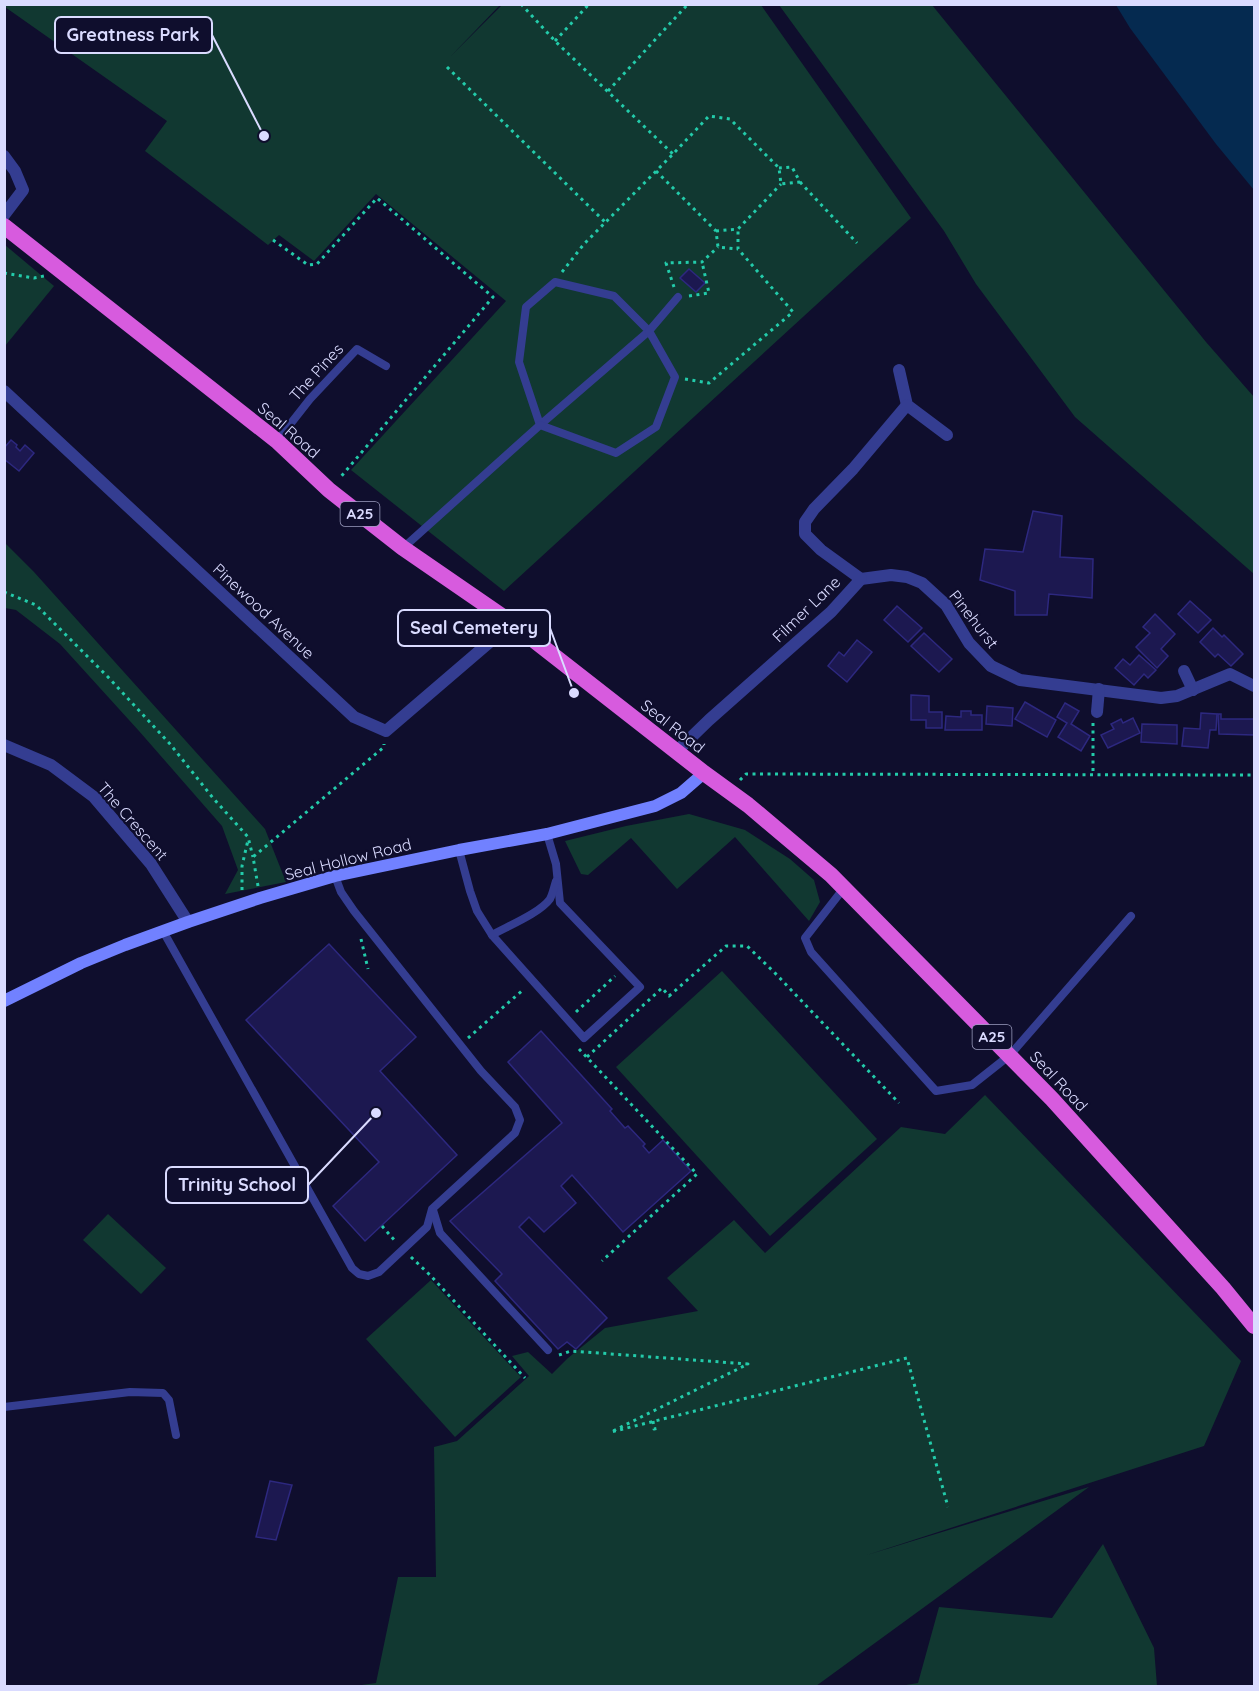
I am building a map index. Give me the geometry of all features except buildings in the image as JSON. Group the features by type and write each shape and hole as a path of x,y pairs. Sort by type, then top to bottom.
{"highway":[{"name":"Seal Road","path":"4,226 277,441 329,490 403,548 512,623 756,812 831,875 1053,1100 1254,1326"}],"main road":[{"name":"Seal Hollow Road","path":"6,999 81,963 163,931 260,898 335,876 547,834 655,806 681,793 704,773"}],"street":[{"path":"4,156 15,171 22,190 4,215"},
{"path":"899,370 907,405 946,435"},
{"name":"Pinewood Avenue","path":"4,391 354,717 386,731"},
{"name":"Filmer Lane","path":"677,752 709,720 831,612 861,579 821,550 805,534 805,522 813,509 853,469 907,405"},
{"name":"Pinehurst","path":"861,579 891,575 907,577 922,583 945,605 969,643 991,666 1020,680 1161,698 1177,696 1230,674 1254,686"},
{"path":"386,731 512,623"},
{"path":"1184,671 1193,690"},
{"path":"1097,712 1099,689"},
{"name":"The Crescent","path":"4,744 51,765 94,797 151,864 188,922"}],"lane":[{"path":"555,282 614,296 649,330 675,377 656,427 616,453 540,425 519,362 526,307 555,282"},
{"path":"403,548 649,330 678,297"},
{"name":"The Pines","path":"277,441 310,399 357,349 386,366"},
{"path":"459,850 477,911 492,934 584,1038 640,987 560,903 556,864 547,834"},
{"path":"163,931 352,1268 359,1274 368,1276 379,1272 427,1227 432,1209 515,1133 520,1120 515,1107 481,1071 354,911 341,892 335,876"},
{"path":"492,934 528,916 548,901 553,893 556,877"},
{"path":"844,888 805,938 811,952 936,1091 972,1085 1010,1055 1131,916"},
{"path":"432,1209 440,1233 548,1350"},
{"path":"4,1407 130,1392 156,1392 166,1395 169,1400 176,1435"}],"path":[{"path":"521,4 673,154"},
{"path":"555,40 589,4"},
{"path":"608,91 688,4"},
{"path":"447,67 606,223"},
{"path":"555,282 584,244 709,116 729,119 779,168 781,184"},
{"path":"779,168 792,167 800,182 857,243"},
{"path":"656,171 716,231 718,247"},
{"path":"716,231 738,229 781,184 800,182"},
{"path":"273,240 308,265 317,264 377,198 493,297 329,490"},
{"path":"675,377 709,383 794,312 738,249 738,229"},
{"path":"702,262 709,293 678,297 666,263 702,262 718,247 738,249"},
{"path":"4,273 34,278 63,273"},
{"path":"4,592 36,605 100,669 170,744 248,837 260,898"},
{"path":"1093,776 1092,715 1097,712"},
{"path":"253,857 384,747 386,731"},
{"path":"728,790 746,774 1254,775"},
{"path":"242,904 242,866 248,837"},
{"path":"587,1057 662,988 669,996 726,946 747,946 899,1103"},
{"path":"568,1019 623,969"},
{"path":"460,1045 524,988"},
{"path":"576,1045 697,1174 602,1261"},
{"path":"382,1226 525,1378"},
{"path":"548,1350 555,1356 571,1351 748,1364 611,1432 907,1359 948,1507"},
{"path":"653,1421 654,1429 659,1428"}],"green space":[{"path":"5,4 500,5 450,57 502,5 761,5 911,218 504,591 351,470 506,301 376,194 314,261 279,235 268,245 145,151 167,121 5,7"},
{"path":"779,5 932,5 1206,342 1254,397 1254,574 1075,417 976,284 944,231"},
{"path":"5,245 54,286 5,346"},
{"path":"4,542 34,572 265,829 286,882 225,894 238,870 222,826 60,644 16,610 5,608"},
{"path":"689,814 745,830 790,859 814,880 820,902 809,921 735,837 677,889 631,838 588,875 581,874 565,841"},
{"path":"722,971 877,1139 770,1236 616,1067"},
{"path":"985,1095 1241,1361 1204,1446 867,1555 1089,1487 816,1686 354,1686 376,1683 398,1577 436,1577 434,1447 457,1441 529,1376 512,1356 528,1352 552,1374 605,1328 698,1311 667,1278 734,1220 765,1253 901,1127 945,1134"},
{"path":"108,1214 166,1268 141,1294 83,1240"},
{"path":"431,1280 521,1377 455,1437 366,1339"},
{"path":"1103,1544 1154,1648 1157,1686 900,1686 918,1683 939,1607 1052,1618"}],"water":[{"path":"1116,5 1254,5 1254,190 1216,144 1130,28"}],"place":[{"name":"Greatness Park","path":"264,136"},
{"name":"Seal Cemetery","path":"574,693"},
{"name":"Trinity School","path":"376,1113"}]}
